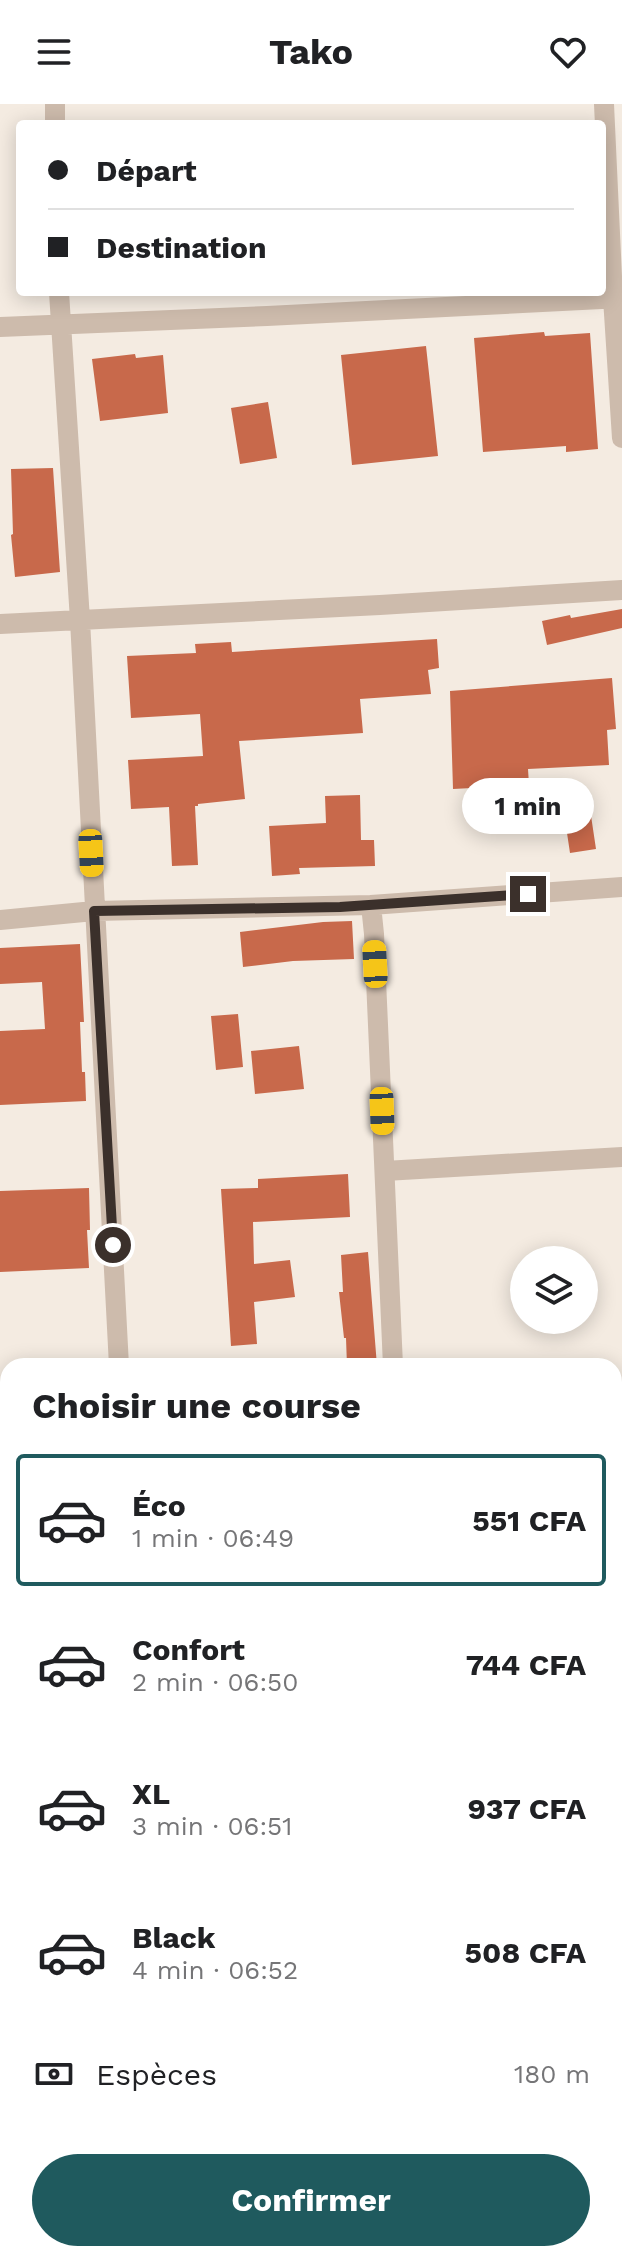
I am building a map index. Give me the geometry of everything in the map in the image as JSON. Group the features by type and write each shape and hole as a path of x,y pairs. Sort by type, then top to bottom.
{"street":[{"path":"606,132 618,298 622,438"},
{"path":"59,296 80,620 119,1358"},
{"path":"0,327 618,298"},
{"path":"0,624 622,590"},
{"path":"0,920 94,911 371,905 622,887"},
{"path":"371,905 393,1358"},
{"path":"385,1171 622,1157"}],"building":[{"path":"544,332 545,336 590,333 598,449 566,452 566,446 483,452 474,338"},
{"path":"426,346 438,456 352,465 341,355"},
{"path":"135,354 136,358 163,355 168,413 100,421 92,359"},
{"path":"268,402 277,458 240,464 231,408"},
{"path":"53,468 60,572 15,577 11,535 11,469"},
{"path":"622,609 622,628 547,645 542,621"},
{"path":"437,639 439,668 428,670 431,694 360,699 363,733 239,741 245,799 195,806 198,865 172,866 169,807 131,809 128,760 203,756 200,714 131,718 127,656 196,653 195,644 231,642 232,652"},
{"path":"612,678 616,729 607,730 609,765 528,769 529,785 453,789 450,691"},
{"path":"360,795 361,840 374,840 375,866 299,868 300,874 272,876 269,826 326,823 325,796"},
{"path":"590,809 596,849 570,853 564,813"},
{"path":"352,921 354,959 243,967 240,932"},
{"path":"80,944 84,1022 80,1022 86,1101 0,1105 0,1031 45,1029 42,982 0,984 0,948"},
{"path":"238,1014 243,1067 216,1070 211,1016"},
{"path":"299,1046 304,1089 255,1094 251,1051"},
{"path":"348,1174 350,1217 253,1222 254,1264 290,1260 295,1297 254,1302 257,1344 231,1346 221,1189 258,1188 258,1179"},
{"path":"89,1188 89,1268 0,1272 0,1191"},
{"path":"368,1252 376,1358 347,1358 339,1292 343,1292 341,1255"}],"route":[{"path":"113,1245 94,911 340,907 528,894"}]}
